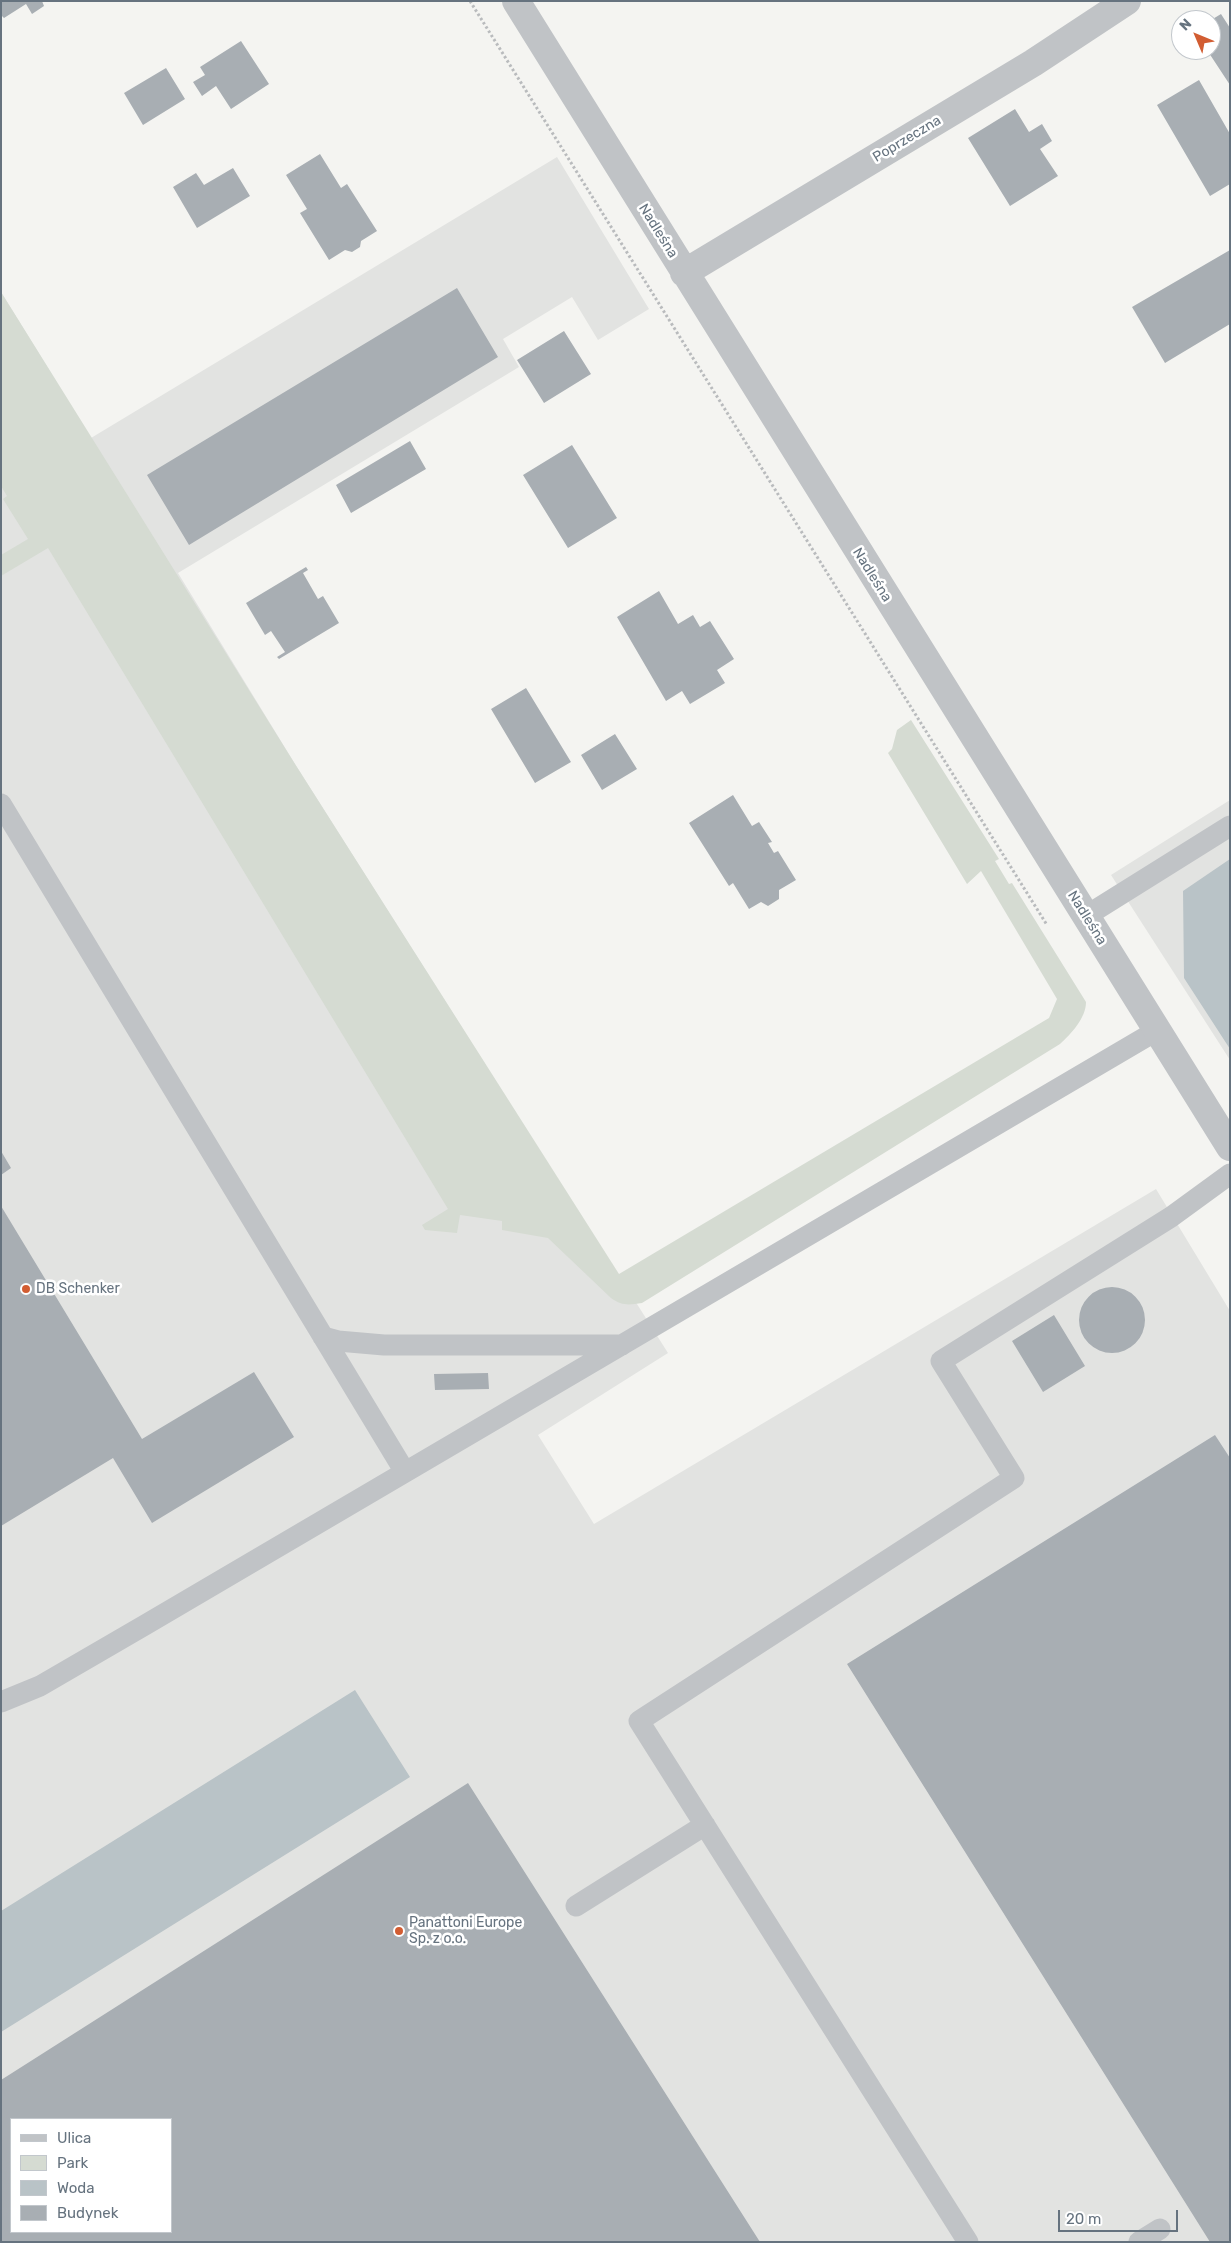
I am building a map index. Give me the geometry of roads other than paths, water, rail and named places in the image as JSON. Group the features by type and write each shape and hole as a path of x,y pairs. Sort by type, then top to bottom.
{"street":[{"name":"Nadleśna","path":"516,1 1230,1147"},
{"name":"Poprzeczna","path":"684,273 1033,63 1127,1"}],"lane":[{"path":"1,804 405,1472"},
{"path":"1086,916 1230,826"},
{"path":"1,1702 40,1686 1156,1031"},
{"path":"968,2242 639,1721 1014,1478 942,1361 1171,1217 1230,1174"},
{"path":"323,1337 338,1341 393,1345 622,1345"},
{"path":"576,1906 705,1825"},
{"path":"1139,2242 1160,2229"}],"water":[{"path":"1230,859 1230,1049 1184,978 1183,891"},
{"path":"355,1690 410,1777 1,2032 1,1911"}],"place":[{"name":"DB Schenker","path":"26,1289"},
{"name":"Panattoni Europe Sp. z o.o.","path":"399,1931"}]}
